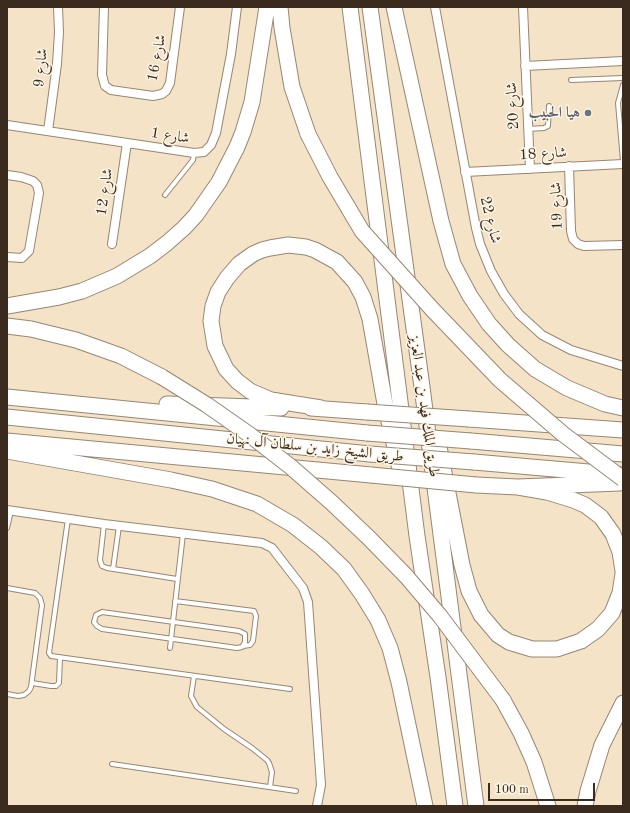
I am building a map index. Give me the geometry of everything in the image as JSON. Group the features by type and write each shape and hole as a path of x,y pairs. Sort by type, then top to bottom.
{"highway":[{"path":"7,306 60,297 101,284 156,252 184,228 196,215 219,182 243,132 252,102 267,7"},
{"path":"280,7 292,87 308,134 330,177 362,231 432,309 500,380 563,434 623,479"},
{"name":"طريق الملك فهد بن عبد العزيز","path":"350,7 417,536 455,806"},
{"name":"طريق الملك فهد بن عبد العزيز","path":"370,7 422,387 476,806"},
{"path":"394,7 440,221 453,264 470,296 489,324 508,345 535,369 567,388 605,404 623,408"},
{"path":"417,536 392,437 370,319 360,289 344,268 330,257 306,247 288,245 262,250 253,254 238,264 218,292 213,306 211,320 212,338 221,362 231,375 250,391 271,400 321,408 367,412 469,419 623,430"},
{"path":"7,326 31,329 76,340 120,356 162,376 250,435 291,467 337,507 369,538 425,599 503,700 521,733 534,762 548,806"},
{"path":"422,387 444,467 462,565 469,591 480,615 498,635 509,642 532,649 556,649 581,641 598,629 612,613 620,593 623,573 620,552 613,534 601,517 585,505 547,492 518,487"},
{"name":"طريق الشيخ زايد بن سلطان آل نهيان","path":"7,397 367,433 623,454"},
{"path":"70,404 113,402 277,408 321,408"},
{"name":"طريق الشيخ زايد بن سلطان آل نهيان","path":"7,417 370,454 623,475"},
{"path":"7,441 476,485 518,487 623,483"},
{"path":"7,451 212,488 257,504 293,525 321,547 344,569 362,594 378,620 390,648 399,682 425,806"},
{"path":"585,806 602,745 623,703"}],"street":[{"name":"شارع 9","path":"48,131 57,64 58,7"},
{"name":"شارع 16","path":"104,7 102,75 105,86 111,90 153,96 162,94 168,88 170,83 180,7"},
{"name":"شارع 1","path":"7,125 194,153 204,152 213,142 216,133 232,48 237,7"},
{"name":"شارع 22","path":"435,7 476,228 485,257 497,283 519,314 542,334 563,346 582,354 623,366"},
{"name":"شارع 20","path":"523,7 530,168"},
{"name":"شارع 20","path":"525,66 623,61"},
{"name":"شارع 12","path":"112,244 127,143"},
{"name":"شارع 18","path":"465,172 623,163"},
{"name":"شارع 19","path":"569,166 571,231 573,240 584,246 623,245"},
{"path":"7,175 33,181 37,185 39,193 29,252 22,258 7,257"},
{"path":"9,510 119,526 265,544 275,551 300,583 308,602 321,785 317,806"}],"lane":[{"path":"571,80 623,78"},
{"path":"623,85 618,103 623,163"},
{"path":"528,129 544,128 548,126 549,106"},
{"path":"165,195 193,160 194,153"},
{"path":"7,528 9,510"},
{"path":"68,518 49,653 51,656 290,689"},
{"path":"104,524 100,562 103,567 177,579"},
{"path":"113,569 119,526"},
{"path":"170,648 183,534"},
{"path":"7,588 31,592 40,598 42,605 32,683 29,691 24,695 18,696 7,694"},
{"path":"175,601 254,611 256,616 253,641 250,645 237,648 171,639 102,629 97,626 95,619 98,613 105,612 242,632 245,636 243,646"},
{"path":"32,683 56,686 59,683 60,657"},
{"path":"194,676 191,696 197,708 267,760 272,772 270,787"},
{"path":"112,764 296,791"}],"place":[{"name":"هيا الحبيب","path":"588,113"}]}
